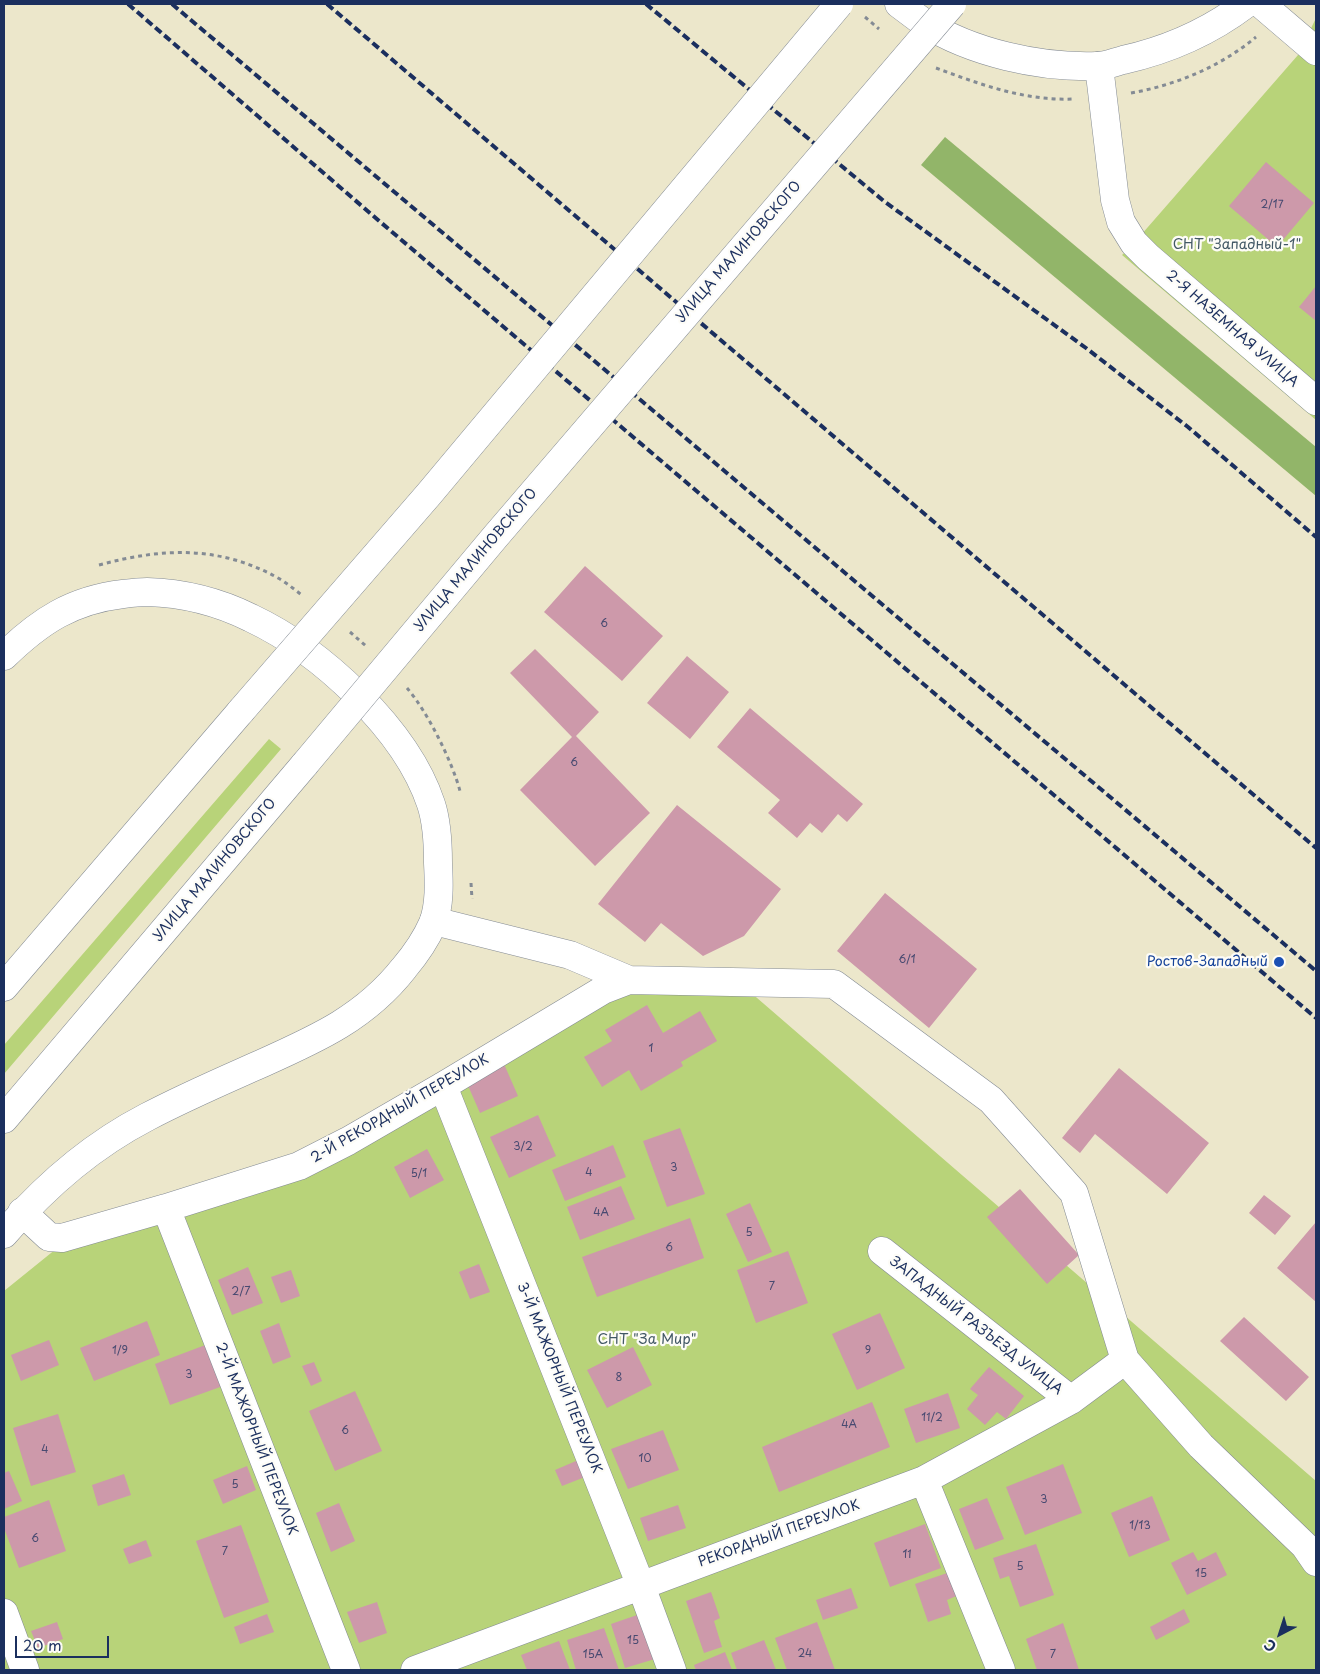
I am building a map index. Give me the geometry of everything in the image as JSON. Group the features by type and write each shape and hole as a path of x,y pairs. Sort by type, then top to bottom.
{"main road":[{"path":"4,987 435,486 839,4"},
{"path":"899,4 924,22 963,42 1005,56 1048,64 1099,66 1147,55 1190,39 1246,4"},
{"name":"УЛИЦА МАЛИНОВСКОГО","path":"4,1119 495,538 952,4"},
{"path":"1261,4 1316,51"},
{"name":"2-Я НАЗЕМНАЯ УЛИЦА","path":"1099,66 1115,200 1121,222 1134,242 1148,257 1316,401"},
{"path":"4,656 27,633 63,610 101,597 144,592 180,595 213,603 251,617 283,635 331,671 368,704 395,738 418,774 431,806 438,848 439,887 434,921 416,954 389,987 358,1014 315,1039 145,1118 98,1147 22,1212 4,1234"},
{"path":"434,921 570,955 629,980 834,984 991,1100 1074,1193 1125,1360 1201,1446 1306,1546 1316,1562"},
{"name":"2-Й РЕКОРДНЫЙ ПЕРЕУЛОК","path":"22,1212 49,1236 62,1238 166,1208 299,1166 348,1141 443,1086 603,990 629,980"},
{"name":"3-Й МАЖОРНЫЙ ПЕРЕУЛОК","path":"443,1086 641,1586 672,1670"},
{"name":"2-Й МАЖОРНЫЙ ПЕРЕУЛОК","path":"166,1208 346,1670"},
{"name":"ЗАПАДНЫЙ РАЗЪЕЗД УЛИЦА","path":"882,1251 1071,1400"},
{"name":"РЕКОРДНЫЙ ПЕРЕУЛОК","path":"415,1670 924,1480 1071,1400 1125,1360"},
{"path":"924,1480 1001,1670"},
{"path":"4,1613 25,1670"}],"green space":[{"name":"СНТ \"Западный-1\"","path":"1316,18 1316,420 1122,255 1298,55"},
{"path":"945,137 1316,447 1316,496 921,165"},
{"path":"269,739 281,749 4,1074 4,1045"},
{"name":"СНТ \"За Мир\"","path":"632,969 727,972 1316,1481 1316,1670 4,1670 4,1291 77,1232 303,1153"}],"building":[{"path":"1266,162 1314,203 1277,247 1229,206"},
{"path":"1316,286 1316,321 1299,307"},
{"path":"585,566 663,636 622,681 544,612"},
{"path":"535,649 599,712 576,736 650,813 595,866 520,790 572,737 510,673"},
{"path":"687,656 729,692 690,739 647,703"},
{"path":"750,708 863,804 847,822 838,814 822,833 810,823 797,838 768,813 780,800 717,747"},
{"path":"677,805 781,889 744,936 703,956 661,923 645,942 598,904"},
{"path":"885,893 977,969 929,1028 837,951"},
{"path":"647,1005 663,1033 700,1011 717,1041 681,1062 683,1066 641,1091 629,1070 602,1087 584,1057 612,1041 605,1030"},
{"path":"504,1064 518,1096 480,1113 466,1081"},
{"path":"1119,1068 1209,1143 1167,1194 1095,1134 1080,1153 1062,1138"},
{"path":"538,1115 556,1156 509,1178 490,1137"},
{"path":"680,1128 705,1194 667,1207 643,1141"},
{"path":"613,1145 626,1177 565,1201 552,1170"},
{"path":"427,1149 444,1180 410,1198 394,1167"},
{"path":"621,1186 635,1219 580,1240 567,1207"},
{"path":"1020,1189 1079,1255 1047,1284 987,1217"},
{"path":"1264,1195 1291,1216 1275,1235 1249,1213"},
{"path":"750,1203 772,1252 748,1262 726,1214"},
{"path":"690,1218 704,1258 597,1297 582,1257"},
{"path":"1316,1222 1316,1302 1277,1268"},
{"path":"788,1251 808,1303 756,1323 737,1270"},
{"path":"479,1264 490,1292 470,1299 459,1272"},
{"path":"248,1267 263,1303 232,1315 218,1280"},
{"path":"291,1270 300,1296 281,1303 271,1277"},
{"path":"880,1313 905,1368 857,1390 832,1334"},
{"path":"1244,1317 1309,1377 1286,1401 1220,1341"},
{"path":"147,1321 160,1355 94,1381 80,1348"},
{"path":"279,1323 291,1357 273,1364 260,1331"},
{"path":"49,1340 59,1365 21,1381 11,1355"},
{"path":"208,1344 223,1386 170,1405 155,1364"},
{"path":"633,1347 652,1385 607,1408 587,1370"},
{"path":"314,1362 322,1381 311,1386 302,1366"},
{"path":"989,1367 1024,1396 1006,1419 997,1412 985,1425 967,1409 978,1395 970,1389"},
{"path":"355,1391 382,1451 335,1471 309,1411"},
{"path":"948,1393 960,1428 916,1443 904,1409"},
{"path":"872,1402 890,1447 779,1492 762,1447"},
{"path":"58,1414 76,1472 31,1486 13,1428"},
{"path":"663,1430 679,1470 628,1489 611,1449"},
{"path":"583,1458 590,1475 562,1486 555,1470"},
{"path":"1063,1464 1082,1513 1025,1535 1006,1487"},
{"path":"247,1466 256,1490 223,1504 213,1480"},
{"path":"9,1471 22,1501 4,1509 4,1473"},
{"path":"124,1474 131,1495 98,1506 92,1485"},
{"path":"1152,1496 1170,1540 1129,1557 1111,1513"},
{"path":"987,1498 1004,1539 975,1550 959,1509"},
{"path":"49,1500 66,1551 19,1568 4,1528 4,1517"},
{"path":"339,1503 355,1541 331,1552 316,1513"},
{"path":"678,1505 686,1528 648,1541 640,1518"},
{"path":"925,1524 941,1568 890,1587 874,1543"},
{"path":"241,1525 269,1602 224,1618 196,1541"},
{"path":"146,1540 152,1556 129,1564 123,1549"},
{"path":"1036,1544 1054,1595 1020,1607 1009,1576 1000,1579 993,1558"},
{"path":"1193,1552 1198,1561 1216,1552 1227,1575 1187,1595 1171,1563"},
{"path":"953,1571 961,1594 947,1600 951,1614 928,1622 915,1584"},
{"path":"851,1588 858,1608 823,1620 816,1600"},
{"path":"711,1592 720,1618 714,1621 722,1647 704,1653 686,1601"},
{"path":"377,1602 387,1633 359,1643 347,1612"},
{"path":"1184,1609 1190,1622 1156,1640 1150,1627"},
{"path":"267,1614 274,1632 240,1644 234,1627"},
{"path":"640,1614 655,1659 625,1668 611,1624"},
{"path":"57,1622 63,1639 38,1648 31,1631"},
{"path":"817,1622 835,1670 787,1670 775,1638"},
{"path":"1063,1623 1079,1670 1037,1670 1026,1639"},
{"path":"604,1628 619,1670 576,1670 567,1640"},
{"path":"764,1640 776,1670 737,1670 731,1653"},
{"path":"559,1641 570,1670 527,1670 521,1655"},
{"path":"725,1652 732,1670 696,1670 694,1665"}],"railway":[{"path":"128,4 378,220 1316,1018"},
{"path":"172,4 1316,971"},
{"path":"327,4 1316,848"},
{"path":"646,4 885,202 1086,348 1188,427 1316,537"}],"place":[{"name":"Ростов-Западный","path":"1279,962"}]}
